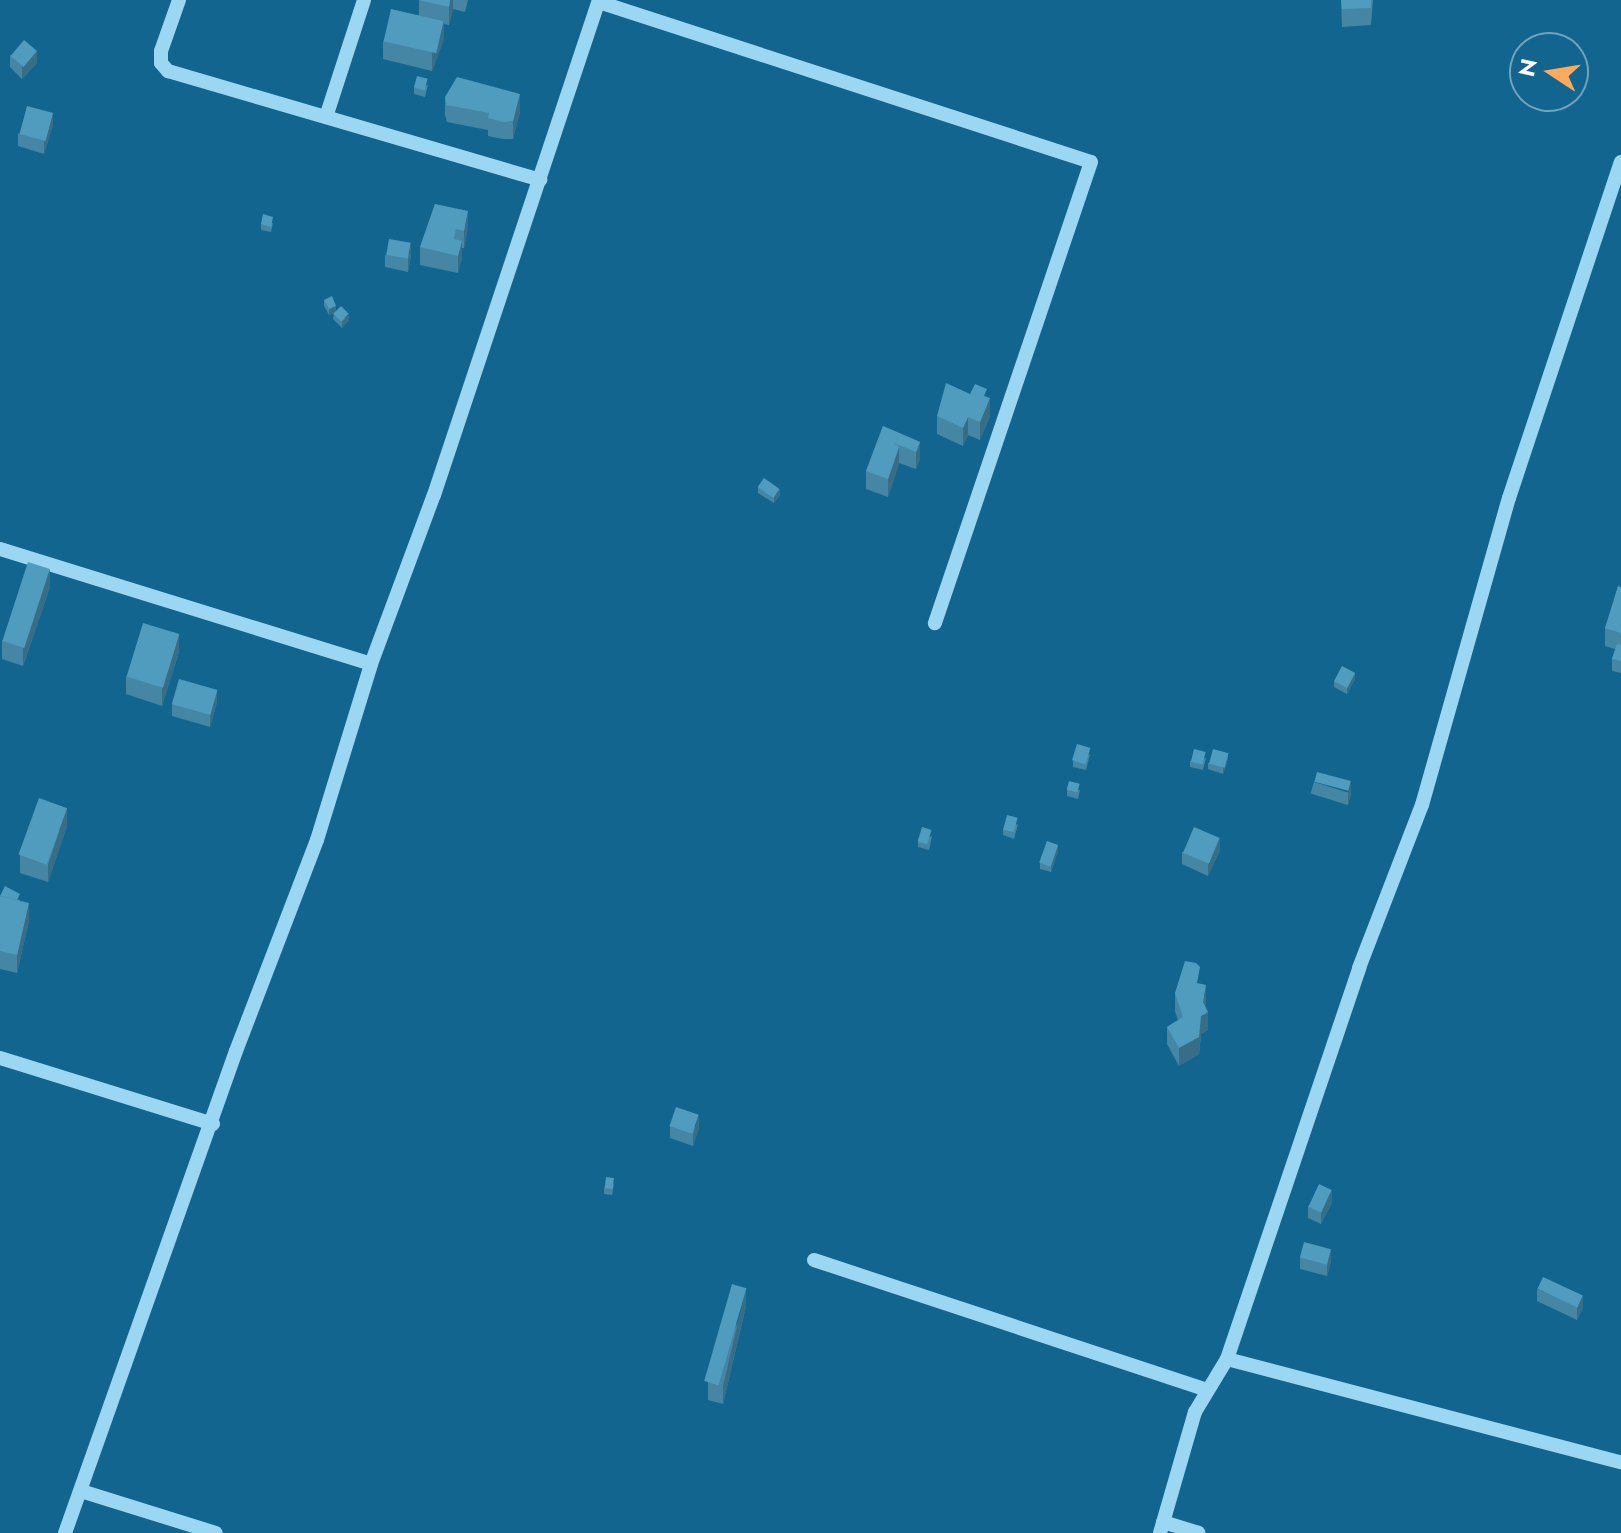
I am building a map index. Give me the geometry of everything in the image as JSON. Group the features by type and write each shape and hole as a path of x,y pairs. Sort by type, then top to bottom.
{"street":[{"path":"179,0 161,51 161,63 168,71 540,180"},
{"path":"326,117 364,0"},
{"path":"65,1533 317,840 371,664 540,180 599,1 1091,162 935,623"},
{"path":"1198,1533 1161,1528 1206,1390 1227,1359 1359,968 1422,805 1509,498 1621,162"},
{"path":"0,549 371,664"},
{"path":"0,1058 213,1124"},
{"path":"814,1260 1206,1390"},
{"path":"1227,1359 1621,1462"},
{"path":"81,1491 216,1533"}],"building":[{"path":"419,0 450,0 449,7"},
{"path":"1341,0 1371,0 1371,8 1342,9"},
{"path":"391,9 444,21 436,53 384,41"},
{"path":"24,40 37,51 24,67 11,56"},
{"path":"417,76 428,79 425,90 414,88"},
{"path":"457,77 520,94 513,121 503,122 488,118 489,113 447,105 445,97"},
{"path":"27,106 53,113 46,141 19,134"},
{"path":"435,204 468,211 464,231 456,229 454,239 462,241 458,256 420,247"},
{"path":"263,214 273,217 271,227 261,224"},
{"path":"389,239 411,243 408,259 386,255"},
{"path":"332,296 336,306 329,309 324,300"},
{"path":"341,306 349,314 341,322 333,314"},
{"path":"946,383 970,394 975,384 987,389 984,396 990,398 980,422 968,417 963,428 937,416"},
{"path":"883,426 920,442 916,452 894,443 899,447 888,479 866,471"},
{"path":"764,478 780,489 773,498 758,487"},
{"path":"28,562 50,569 24,648 2,641"},
{"path":"1618,586 1621,587 1621,633 1605,628"},
{"path":"143,623 179,634 163,688 127,677"},
{"path":"1617,644 1621,645 1621,661 1612,659"},
{"path":"1342,666 1355,673 1347,688 1334,681"},
{"path":"179,679 217,690 210,715 172,704"},
{"path":"1077,744 1090,748 1085,764 1072,760"},
{"path":"1194,749 1206,752 1202,765 1191,762"},
{"path":"1213,749 1228,753 1225,768 1209,763"},
{"path":"1317,772 1351,781 1348,791 1314,782"},
{"path":"1069,781 1080,784 1077,793 1067,790"},
{"path":"39,798 67,808 47,865 18,854"},
{"path":"1007,815 1018,818 1014,832 1003,829"},
{"path":"922,827 932,830 927,844 918,841"},
{"path":"1194,827 1220,838 1209,864 1183,853"},
{"path":"1047,841 1058,845 1050,867 1039,863"},
{"path":"5,886 20,894 17,900 0,896"},
{"path":"0,896 29,903 17,955 0,951"},
{"path":"1185,961 1200,967 1197,983 1206,985 1203,1002 1208,1012 1201,1016 1199,1037 1179,1048 1167,1027 1183,1017 1175,993"},
{"path":"676,1107 699,1115 692,1134 669,1126"},
{"path":"606,1177 614,1178 613,1189 605,1188"},
{"path":"1319,1184 1332,1190 1321,1213 1308,1207"},
{"path":"1304,1242 1331,1249 1327,1265 1300,1257"},
{"path":"1543,1277 1583,1296 1577,1307 1538,1289"},
{"path":"732,1284 746,1288 719,1385 704,1381"}]}
